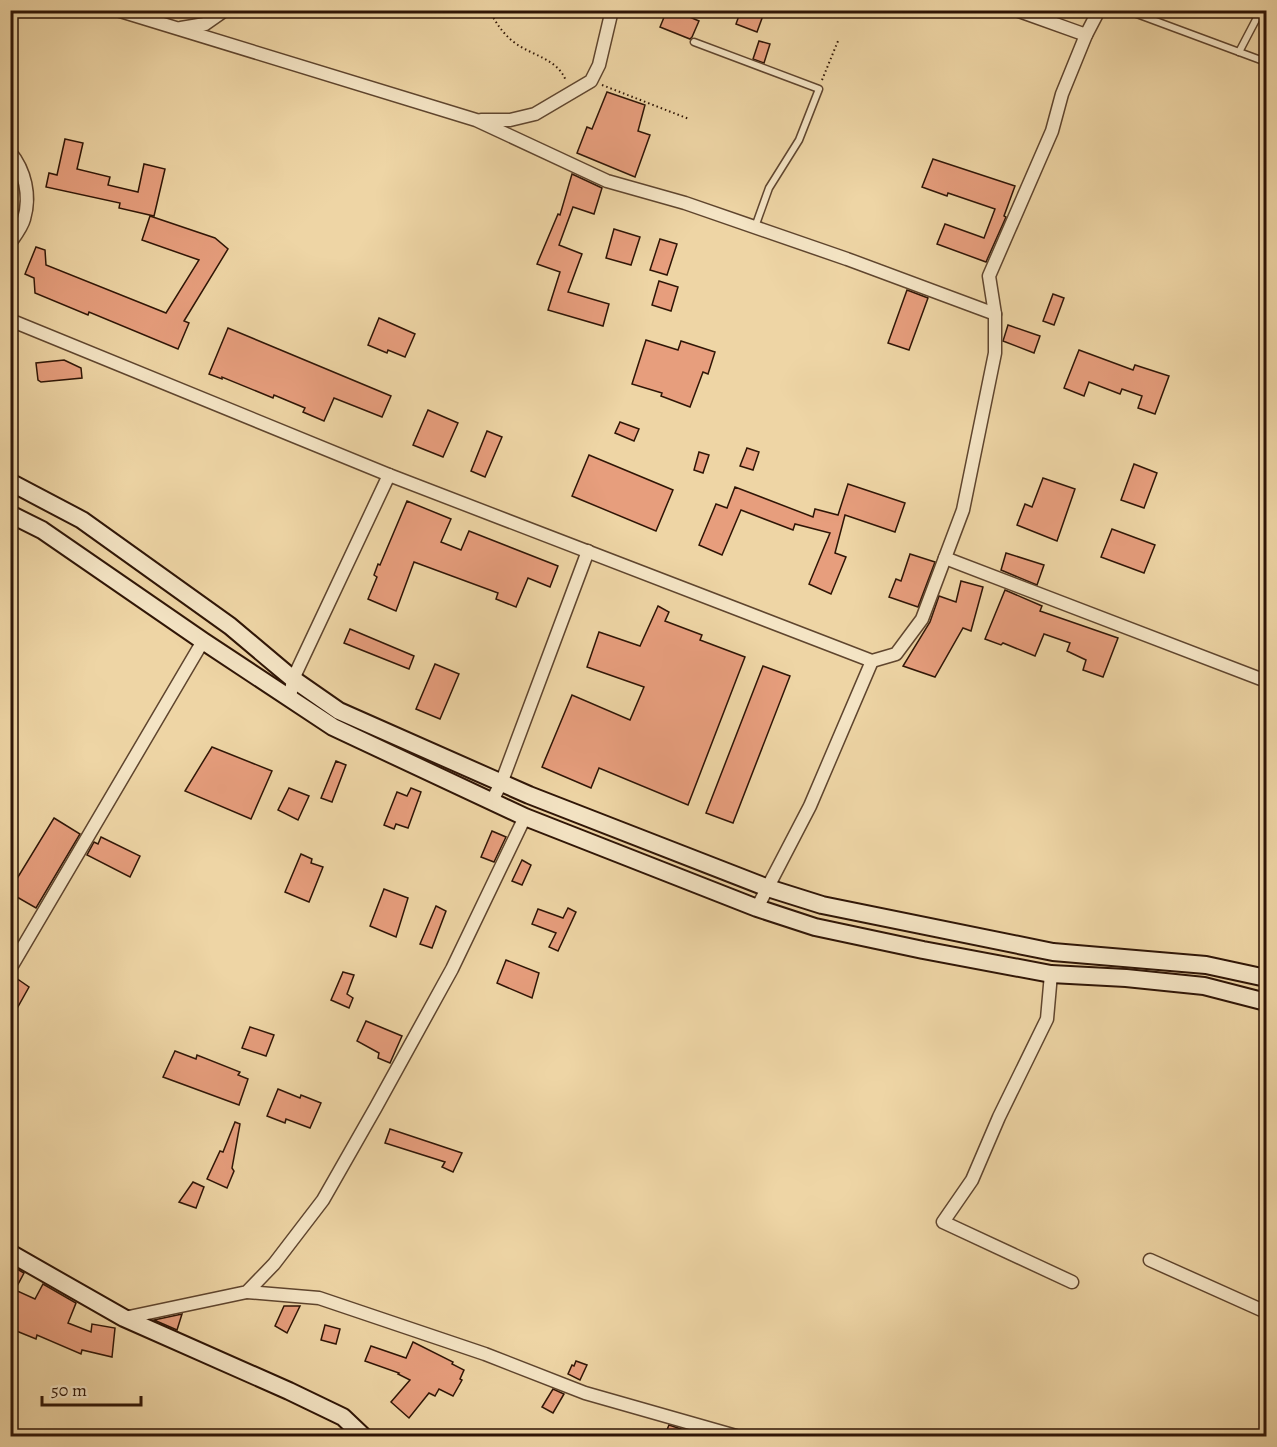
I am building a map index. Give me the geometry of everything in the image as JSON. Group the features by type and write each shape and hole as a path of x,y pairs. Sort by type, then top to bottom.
{"main road":[{"path":"10,482 82,520 230,626 293,679 339,711 540,799 768,888 822,905 1053,952 1206,965 1266,976"},
{"path":"10,514 42,530 333,727 525,817 757,908 815,927 1051,974 1126,978 1204,986 1266,1002"},
{"path":"815,927 822,905"},
{"path":"1051,974 1053,952"},
{"path":"10,1253 124,1318 343,1417 363,1437"}],"street":[{"path":"117,10 476,120 608,181 685,203 756,227 995,314"},
{"path":"176,28 205,24 225,10"},
{"path":"476,120 510,120 535,114 591,81 598,65 612,10"},
{"path":"1016,10 1086,35"},
{"path":"10,320 389,475 872,661 896,654 921,619 963,510 995,353 995,314 989,276 1052,131 1062,94 1086,35 1099,10"},
{"path":"10,152 19,163 27,191 24,219 10,243"},
{"path":"290,698 293,679 389,475"},
{"path":"492,801 502,781 588,552"},
{"path":"945,558 1266,681"},
{"path":"10,969 203,641"},
{"path":"757,908 810,806 872,661"},
{"path":"247,1292 274,1264 323,1200 452,969 525,817"},
{"path":"1051,974 1047,1019 999,1117 972,1180 943,1222 1072,1282"},
{"path":"1150,1260 1266,1312"},
{"path":"124,1318 247,1292 319,1298 485,1354 585,1393 736,1437"}],"lane":[{"path":"1126,10 1266,62"},
{"path":"1224,10 1230,10"},
{"path":"1239,52 1261,10"},
{"path":"694,42 819,89 800,140 769,188 756,227"}],"path":[{"path":"489,10 499,28 516,44 544,58 563,72 570,93"},
{"path":"819,89 838,40"},
{"path":"591,81 689,119"}],"building":[{"path":"667,10 673,10 699,21 690,39 660,27"},
{"path":"741,10 765,10 757,32 736,24"},
{"path":"759,41 770,44 764,63 753,59"},
{"path":"607,92 645,105 638,131 650,135 635,177 577,153 587,127 592,129"},
{"path":"65,139 83,143 77,169 110,177 108,185 138,192 144,164 165,169 154,216 119,208 120,203 46,187 49,173 57,175"},
{"path":"933,159 1015,186 1004,216 1006,217 986,262 937,244 945,224 984,238 995,209 922,187"},
{"path":"572,174 602,188 594,214 573,207 559,245 582,254 568,292 609,304 603,326 548,310 560,272 537,264 558,214 560,215"},
{"path":"150,216 215,238 228,249 184,321 189,323 178,349 89,312 88,315 35,293 34,278 25,274 36,247 45,250 46,265 166,313 199,260 142,240"},
{"path":"614,229 640,237 631,265 606,258"},
{"path":"660,239 677,244 667,275 650,270"},
{"path":"659,281 678,287 671,311 652,305"},
{"path":"907,290 928,298 909,350 888,343"},
{"path":"1053,294 1064,298 1054,325 1043,321"},
{"path":"379,318 415,334 405,357 368,345"},
{"path":"1008,325 1040,336 1034,353 1003,341"},
{"path":"228,328 391,396 382,417 334,398 324,421 303,412 305,408 274,395 273,398 209,374"},
{"path":"646,340 678,350 681,341 715,352 708,374 703,372 690,407 661,396 662,393 632,384"},
{"path":"1079,350 1133,370 1135,365 1169,376 1155,414 1138,408 1142,396 1122,389 1120,394 1089,382 1084,396 1064,388"},
{"path":"64,360 81,368 82,378 41,382 38,380 36,363"},
{"path":"428,410 458,423 443,457 413,445"},
{"path":"620,422 639,429 634,441 615,433"},
{"path":"487,431 502,437 485,477 471,471"},
{"path":"747,448 759,452 753,470 740,466"},
{"path":"699,452 709,455 703,473 694,470"},
{"path":"589,455 673,490 656,531 572,496"},
{"path":"1134,464 1157,473 1144,508 1121,500"},
{"path":"1043,478 1075,489 1057,541 1017,525 1025,504 1032,507"},
{"path":"848,484 905,503 895,532 845,515 835,553 846,557 831,594 809,584 830,533 795,524 793,530 741,510 722,555 699,545 716,504 727,508 735,487 813,517 815,509 838,515"},
{"path":"407,501 451,519 441,542 461,550 469,531 558,566 550,587 528,578 516,607 496,599 498,593 414,562 396,611 368,599 377,577 374,575 378,564 380,565"},
{"path":"1112,529 1155,545 1144,573 1101,557"},
{"path":"1006,553 1044,565 1037,585 1001,570"},
{"path":"910,554 935,562 918,607 889,597 896,579 901,581"},
{"path":"961,581 983,587 971,631 963,628 935,677 903,666 930,622 939,596 956,602"},
{"path":"1005,590 1042,606 1040,611 1118,638 1103,677 1083,670 1086,660 1067,651 1070,643 1044,634 1035,656 1003,643 1001,645 985,639"},
{"path":"658,606 669,612 665,621 702,635 700,640 745,657 688,805 599,768 591,788 542,767 572,695 630,720 644,687 587,667 599,632 640,646"},
{"path":"350,629 414,656 409,669 344,643"},
{"path":"435,664 459,674 440,719 416,709"},
{"path":"763,666 790,676 733,823 706,813"},
{"path":"212,747 272,771 251,819 185,791"},
{"path":"336,761 346,765 332,802 321,798"},
{"path":"289,788 309,796 298,820 278,810"},
{"path":"411,788 421,792 408,828 396,824 394,829 384,825 397,792 407,796"},
{"path":"54,818 80,834 36,908 10,893 10,890"},
{"path":"492,831 506,837 494,862 481,857"},
{"path":"101,837 140,856 130,877 87,855 94,842 98,844"},
{"path":"301,854 312,859 311,863 323,867 309,902 285,892"},
{"path":"522,860 531,865 522,885 512,881"},
{"path":"384,889 408,898 396,937 370,926"},
{"path":"436,906 446,911 432,948 420,944"},
{"path":"568,908 576,912 558,951 549,947 556,933 532,924 538,909 563,918"},
{"path":"506,960 539,973 532,998 497,983"},
{"path":"343,972 354,975 347,994 353,998 349,1008 331,1000"},
{"path":"16,978 29,987 10,1021 10,988"},
{"path":"366,1021 402,1036 390,1063 378,1058 379,1053 357,1041"},
{"path":"250,1027 274,1035 266,1056 242,1048"},
{"path":"175,1051 196,1059 197,1055 240,1072 238,1075 248,1079 239,1105 163,1077"},
{"path":"278,1089 321,1103 310,1128 286,1119 285,1123 267,1116"},
{"path":"235,1122 240,1124 232,1168 234,1171 227,1188 207,1179 220,1151 223,1152"},
{"path":"390,1129 462,1153 453,1172 442,1167 445,1162 385,1143"},
{"path":"193,1182 204,1187 196,1208 179,1202"},
{"path":"10,1265 24,1273 15,1290 35,1299 43,1284 76,1303 68,1323 91,1332 92,1324 115,1328 112,1357 82,1350 81,1354 37,1335 36,1339 14,1330 15,1328 10,1326"},
{"path":"284,1306 300,1306 287,1333 275,1326"},
{"path":"182,1314 177,1330 154,1320"},
{"path":"325,1325 340,1329 336,1344 321,1340"},
{"path":"413,1342 464,1370 460,1379 462,1380 453,1396 439,1389 435,1396 429,1393 409,1418 391,1402 410,1380 399,1373 365,1361 371,1346 406,1358"},
{"path":"576,1361 587,1365 580,1380 568,1374"},
{"path":"553,1389 564,1394 553,1413 542,1407"},
{"path":"669,1425 681,1429 698,1437 664,1437"}]}
